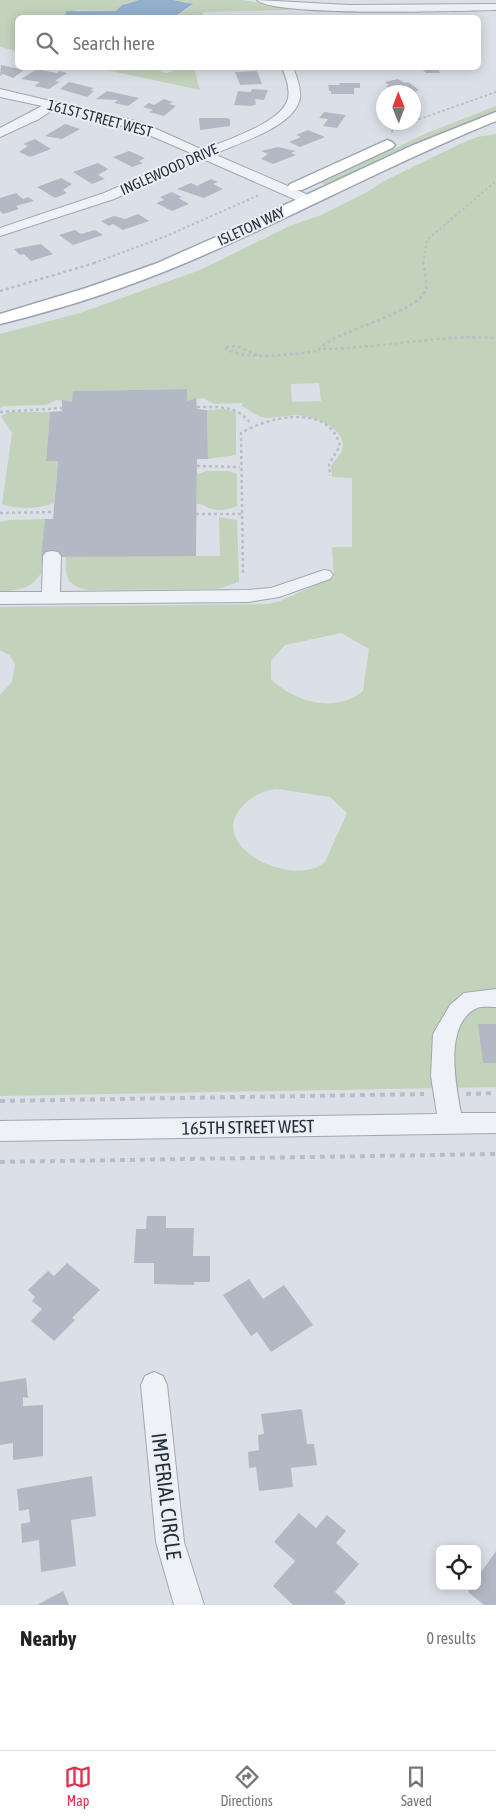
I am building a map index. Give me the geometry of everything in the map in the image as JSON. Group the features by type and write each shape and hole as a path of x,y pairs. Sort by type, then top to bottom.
{"main road":[{"path":"446,120 496,102"},
{"name":"ISLETON WAY","path":"0,319 58,302 182,258 440,139 496,116"},
{"name":"ISLETON WAY","path":"0,304 86,277 156,252 398,140"}],"street":[{"path":"262,0 300,6 496,7"},
{"path":"296,15 300,6"},
{"name":"INGLEWOOD DRIVE","path":"0,232 109,196 274,123 291,107 295,93 289,70"},
{"name":"161ST STREET WEST","path":"0,93 140,126 203,154 274,196 308,200"},
{"path":"0,133 35,116 52,105"},
{"path":"51,598 52,556"},
{"path":"0,598 248,596 273,593 324,575"},
{"path":"451,1124 443,1076 444,1034 458,1011 472,999 496,998"},
{"name":"165TH STREET WEST","path":"0,1130 496,1123"},
{"name":"IMPERIAL CIRCLE","path":"154,1384 170,1542 189,1605"}],"path":[{"path":"421,119 496,92"},
{"path":"384,135 395,130"},
{"path":"323,351 320,347 347,332 395,313 420,297 426,287 422,258 427,240 434,232 496,181"},
{"path":"0,291 95,263 274,196"},
{"path":"257,355 242,346 231,345 224,347 230,353 257,355 323,351 464,336 496,338"},
{"path":"196,407 233,408 244,412 251,424"},
{"path":"0,412 5,410 62,408"},
{"path":"243,574 241,433 251,424 292,417 307,418 329,427 336,434 340,446 329,464 330,476"},
{"path":"197,466 240,467"},
{"path":"0,513 53,512"},
{"path":"196,514 241,514"},
{"path":"0,1101 496,1093"},
{"path":"0,1162 496,1154"}],"green space":[{"path":"0,0 139,0 126,3 116,11 77,10 68,15 15,15 15,51 0,47"},
{"path":"173,0 242,0 285,7 289,10 204,12 202,15 177,15 192,6 187,2"},
{"path":"106,70 157,70 167,73 175,70 195,70 200,90"},
{"path":"496,106 496,112 439,135 327,186 321,183 427,133"},
{"path":"496,134 496,1087 0,1096 0,695 12,682 15,664 9,655 0,650 0,607 268,604 280,601 334,577 332,547 352,547 352,478 332,477 331,466 342,450 342,442 335,430 321,421 298,415 264,418 242,406 242,403 214,404 203,398 187,401 187,389 74,391 72,402 56,400 46,405 4,406 0,408 0,334 80,313 200,270 292,225 319,216 367,192 382,182 477,137","holes":["319,383 321,401 292,402 291,384","341,633 369,649 363,691 352,698 328,703 303,699 291,694 271,679 271,661 285,645","277,789 330,797 347,813 325,862 311,869 294,870 275,867 258,860 244,849 235,837 234,823 241,808 249,800"]},
{"path":"224,409 236,412 236,455 208,459 207,410"},
{"path":"9,412 50,412 46,461 58,461 54,503 28,508 2,504 12,433 1,416"},
{"path":"207,471 229,471 237,474 237,506 218,510 197,504 197,474"},
{"path":"219,517 237,520 239,582 217,589 88,590 75,586 68,579 66,556 220,556"},
{"path":"45,519 41,573 29,586 0,591 0,522"}],"water":[{"path":"139,0 173,0 193,4 177,15 65,15 66,11 116,11 122,5"}],"building":[{"path":"1,65 15,68 15,70 24,70 13,78 3,74 0,76"},
{"path":"35,70 67,73 55,81 60,82 49,89 34,86 40,82 21,79"},
{"path":"423,70 439,70 440,73 426,73"},
{"path":"257,71 262,84 240,85 235,72"},
{"path":"398,79 412,85 389,85 385,82"},
{"path":"69,82 94,88 90,90 94,91 87,97 60,89"},
{"path":"339,83 360,83 360,88 354,88 354,94 331,94 328,85 340,85"},
{"path":"252,89 268,90 264,100 255,99 256,104 252,106 234,105 238,91 251,92"},
{"path":"107,91 139,98 128,106 114,103 118,100 96,99"},
{"path":"164,99 173,102 169,104 176,106 164,116 149,112 153,110 143,107 149,103 154,105"},
{"path":"324,112 346,115 337,128 323,126 328,119 319,118"},
{"path":"199,118 230,119 230,126 200,130"},
{"path":"65,124 80,129 62,139 45,136"},
{"path":"308,130 325,137 300,147 289,142 301,137 296,135"},
{"path":"35,139 51,149 30,157 19,152 28,146 23,144"},
{"path":"278,147 296,151 291,153 296,155 273,164 261,159 268,154 261,151"},
{"path":"129,151 145,158 139,161 143,163 132,167 113,157"},
{"path":"98,163 108,169 98,175 105,179 92,184 73,172"},
{"path":"61,178 72,184 63,190 67,193 55,198 37,187"},
{"path":"211,179 218,182 213,184 223,189 204,198 177,189 191,183 197,186"},
{"path":"172,192 182,197 178,198 189,204 172,211 156,203 164,200 160,197"},
{"path":"16,193 23,199 28,197 34,201 16,206 19,209 3,214 0,211 0,198"},
{"path":"138,214 149,221 123,230 113,224 109,226 101,221 114,216 125,219"},
{"path":"75,230 81,234 95,230 103,235 73,245 59,235"},
{"path":"41,244 53,254 31,261 24,254 20,255 14,249"},
{"path":"187,389 187,401 196,398 197,409 207,410 208,459 197,459 196,556 41,557 45,519 53,519 58,461 46,461 50,412 62,411 62,400 72,402 73,391"},
{"path":"478,1024 496,1024 496,1063 483,1063"},
{"path":"147,1216 166,1216 166,1228 194,1228 193,1256 210,1256 210,1282 194,1282 194,1285 154,1284 154,1263 134,1263 136,1229 146,1229"},
{"path":"67,1263 100,1290 72,1318 75,1320 54,1341 31,1321 42,1309 32,1301 35,1297 28,1290 48,1271 54,1276"},
{"path":"249,1279 263,1299 284,1285 313,1325 271,1352 257,1332 251,1336 223,1295"},
{"path":"26,1378 28,1398 23,1397 23,1406 43,1405 43,1456 13,1460 13,1443 0,1445 0,1382"},
{"path":"302,1409 307,1444 314,1444 317,1465 291,1468 293,1487 259,1491 256,1467 249,1468 248,1452 259,1450 258,1435 264,1434 261,1414"},
{"path":"92,1476 96,1516 71,1520 76,1566 41,1572 39,1540 22,1543 21,1524 30,1522 29,1509 19,1511 17,1489"},
{"path":"299,1513 316,1528 327,1515 346,1531 336,1543 359,1564 335,1592 346,1602 344,1605 293,1605 273,1586 295,1561 274,1542"},
{"path":"496,1551 496,1605 484,1605 468,1592 469,1590 481,1590 481,1572"},
{"path":"63,1591 69,1605 37,1605"}]}
